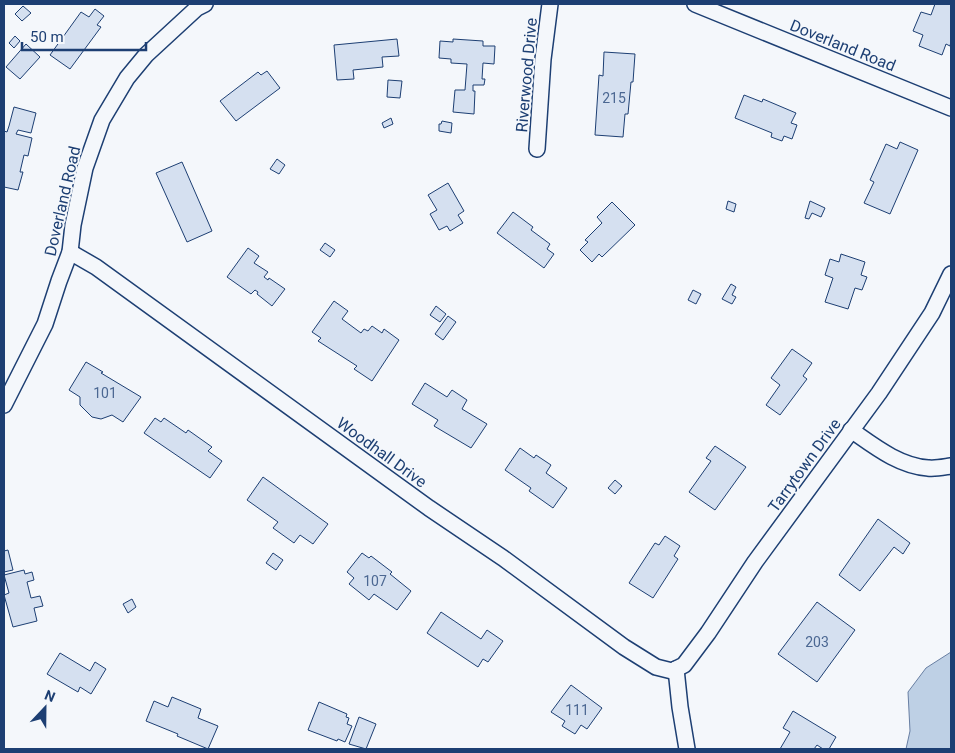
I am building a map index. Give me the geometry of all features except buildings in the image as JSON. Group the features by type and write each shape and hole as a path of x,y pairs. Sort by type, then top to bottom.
{"street":[{"name":"Riverwood Drive","path":"537,149 543,59 550,4"},
{"name":"Doverland Road","path":"694,4 951,108"},
{"name":"Doverland Road","path":"4,405 46,324 59,280 70,252 73,226 85,168 102,120 113,98 146,55 199,5"},
{"name":"Woodhall Drive","path":"70,252 96,267 624,646 665,670 676,669"},
{"name":"Tarrytown Drive","path":"676,669 684,665 708,633 755,562 879,393 921,330 951,274"},
{"path":"851,430 884,452 910,464 928,468 951,466"},
{"path":"676,669 687,749"}],"water":[{"path":"951,652 951,749 906,749 910,731 908,692 926,668"}]}
